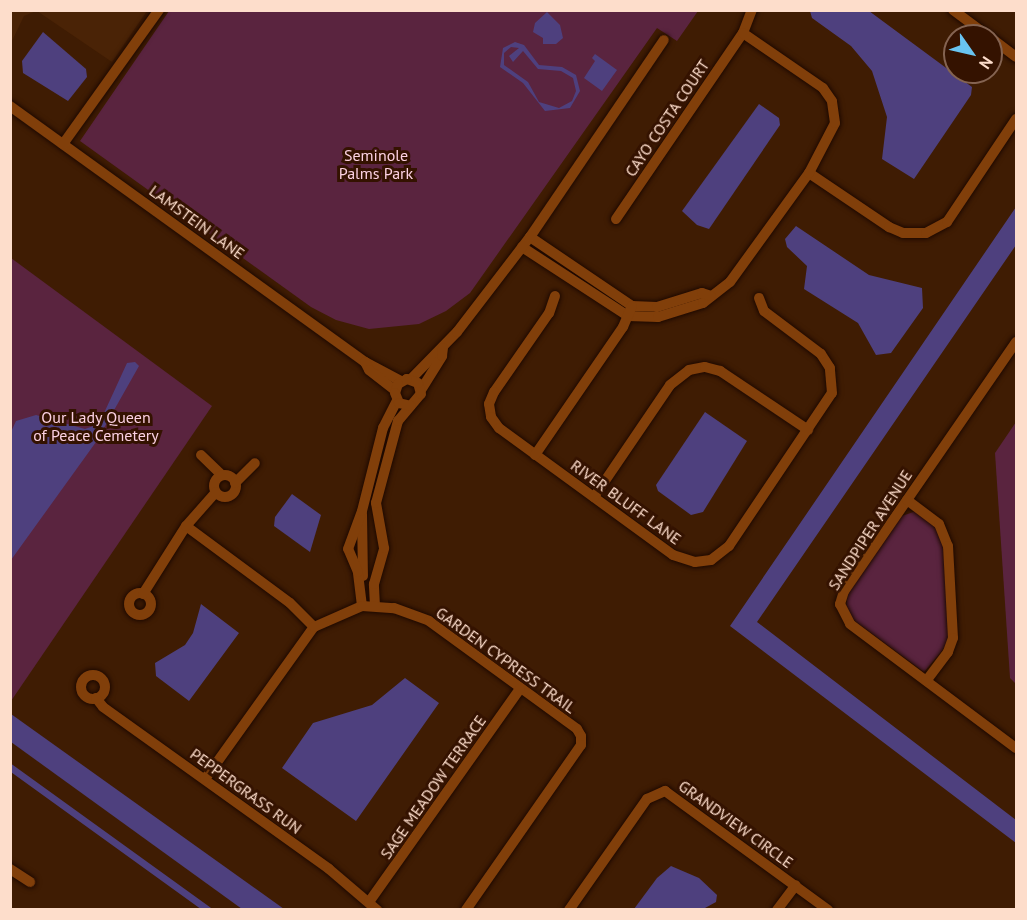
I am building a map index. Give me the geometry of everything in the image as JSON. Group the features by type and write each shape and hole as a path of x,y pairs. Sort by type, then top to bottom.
{"street":[{"path":"63,144 159,10"},
{"name":"CAYO COSTA COURT","path":"616,219 743,33 752,10"},
{"path":"953,10 972,24"},
{"path":"522,247 603,300 630,311 667,309 703,303 730,282 809,173 834,131 832,100 817,83 743,33"},
{"path":"361,585 350,556 350,538 362,511 383,428 401,388 443,348 530,237 664,40"},
{"path":"1003,47 1017,57"},
{"name":"LAMSTEIN LANE","path":"10,106 365,362 369,370 401,388"},
{"path":"809,173 889,227 903,232 926,233 947,222 1017,119"},
{"path":"530,237 610,291 630,311"},
{"path":"584,288 590,278"},
{"path":"603,300 610,291"},
{"name":"RIVER BLUFF LANE","path":"555,296 489,404 491,417 499,428 680,559 695,562 711,560 729,546 829,400 830,368 815,348 764,311 759,298"},
{"path":"535,455 630,311"},
{"name":"SANDPIPER AVENUE","path":"1017,342 844,591 840,607 850,624 1017,748"},
{"path":"375,606 374,584 384,548 376,503 398,421 411,406 418,402 421,390 442,356 443,348"},
{"path":"594,497 670,385 689,370 705,367 720,371 808,430"},
{"path":"401,388 421,390"},
{"path":"401,388 411,406"},
{"path":"201,455 222,475 232,477 235,483"},
{"path":"216,492 229,496 235,483 255,463"},
{"path":"216,492 214,482 222,475"},
{"path":"143,594 186,526 216,492"},
{"path":"907,500 939,524 948,546 953,638 948,652 926,681"},
{"path":"362,511 362,606"},
{"path":"186,526 290,603 314,627 204,779"},
{"path":"350,556 380,564"},
{"name":"GARDEN CYPRESS TRAIL","path":"314,627 362,606 407,612 429,621 577,729 581,736 581,746 466,909"},
{"name":"SAGE MEADOW TERRACE","path":"373,906 520,689"},
{"name":"PEPPERGRASS RUN","path":"96,698 103,707 204,779 373,906"},
{"name":"GRANDVIEW CIRCLE","path":"569,909 647,799 660,791 675,795 828,909"},
{"path":"10,869 30,882"},
{"path":"777,909 796,885"}],"shaded area":[{"path":"11,10 36,11 24,16 11,43"},
{"path":"37,11 147,11 112,62"},
{"path":"810,11 869,11 943,66 943,84 968,84 972,87 971,95 914,179 882,159 887,117 872,71 851,46 812,18"},
{"path":"547,12 560,25 563,38 556,44 543,44 543,38 533,32 535,23"},
{"path":"43,32 86,69 87,77 68,101 23,73 22,61"},
{"path":"515,42 524,45 539,65 562,67 576,75 580,91 570,108 545,111 523,83 500,67 503,48","holes":["511,47 519,48 509,56 513,62 523,51 538,69 561,71 573,78 576,91 572,101 559,108 539,102 528,82 504,65 504,53"]},
{"path":"595,54 617,70 602,91 584,78 595,61 592,58"},
{"path":"759,104 779,118 780,125 709,229 697,225 682,211"},
{"path":"1016,207 1016,245 757,622 1016,820 1016,843 730,626"},
{"path":"796,226 869,275 922,288 923,308 891,353 876,355 858,323 804,289 807,266 787,247 785,239"},
{"path":"135,362 139,366 96,442 11,560 10,434 16,421 36,415 85,429 99,424 127,363"},
{"path":"705,412 747,441 703,512 691,515 658,491 656,485"},
{"path":"292,494 321,515 310,552 274,526 275,517"},
{"path":"201,604 239,633 189,701 156,676 155,663 185,645 193,633"},
{"path":"405,678 439,703 356,821 282,768 313,723 372,705"},
{"path":"11,714 284,909 242,909 11,742"},
{"path":"671,866 699,878 717,895 716,902 705,908 634,909 657,878"}],"green space":[{"name":"Seminole Palms Park","path":"169,11 698,11 677,41 657,28 470,293 446,311 419,324 369,329 336,320 311,307 80,141"},
{"name":"Our Lady Queen of Peace Cemetery","path":"11,258 212,406 11,701"},
{"path":"1016,422 1016,684 1010,678 995,453"},
{"path":"916,511 933,523 943,542 949,631 946,646 924,672 852,619 846,606 848,594 902,516"}],"waterway":[{"path":"10,767 208,910"}]}
